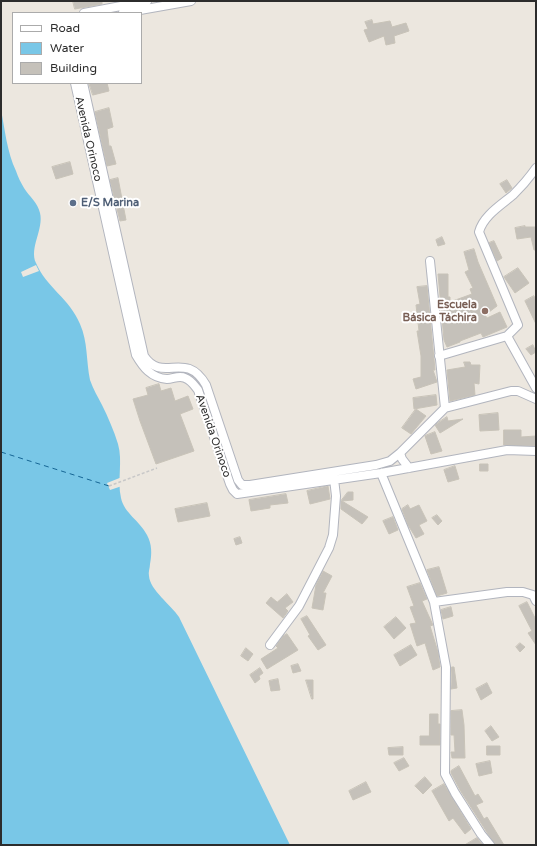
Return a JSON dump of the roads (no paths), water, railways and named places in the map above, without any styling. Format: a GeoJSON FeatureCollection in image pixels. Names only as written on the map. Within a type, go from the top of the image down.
{"type":"FeatureCollection","features":[{"type":"Feature","properties":{"kind":"street"},"geometry":{"type":"LineString","coordinates":[[89,12],[147,1]]}},
{"type":"Feature","properties":{"kind":"street"},"geometry":{"type":"LineString","coordinates":[[129,12],[191,1]]}},
{"type":"Feature","properties":{"kind":"street","name":"Avenida Orinoco"},"geometry":{"type":"LineString","coordinates":[[75,84],[136,355],[142,366],[150,373],[167,379],[184,377],[192,381],[198,390],[230,484],[237,494],[380,473],[507,450],[536,451]]}},
{"type":"Feature","properties":{"kind":"street","name":"Avenida Orinoco"},"geometry":{"type":"LineString","coordinates":[[83,84],[144,356],[148,362],[154,366],[167,369],[180,367],[188,368],[201,376],[206,385],[238,480],[242,485],[376,465],[390,461],[445,408]]}},
{"type":"Feature","properties":{"kind":"street"},"geometry":{"type":"LineString","coordinates":[[439,356],[507,336],[518,325],[479,232],[480,226],[485,220],[515,193],[536,168]]}},
{"type":"Feature","properties":{"kind":"street"},"geometry":{"type":"LineString","coordinates":[[430,261],[445,408],[511,391],[518,391],[536,400]]}},
{"type":"Feature","properties":{"kind":"street"},"geometry":{"type":"LineString","coordinates":[[507,336],[536,388]]}},
{"type":"Feature","properties":{"kind":"street"},"geometry":{"type":"LineString","coordinates":[[400,453],[402,459],[409,468]]}},
{"type":"Feature","properties":{"kind":"street"},"geometry":{"type":"LineString","coordinates":[[380,473],[434,602],[446,667],[446,774],[455,794],[490,845]]}},
{"type":"Feature","properties":{"kind":"street"},"geometry":{"type":"LineString","coordinates":[[270,645],[299,606],[328,548],[333,535],[336,496],[334,479]]}},
{"type":"Feature","properties":{"kind":"street"},"geometry":{"type":"LineString","coordinates":[[434,602],[507,592],[523,592],[533,595],[536,601]]}},
{"type":"Feature","properties":{"kind":"water"},"geometry":{"type":"Polygon","coordinates":[[[1,110],[13,164],[22,184],[39,209],[40,213],[41,219],[34,257],[40,271],[76,315],[83,331],[90,380],[109,419],[118,444],[120,457],[121,498],[125,508],[144,530],[151,545],[149,573],[150,581],[157,592],[179,617],[290,845],[1,845],[1,110]]]}},
{"type":"Feature","properties":{"kind":"place","name":"E/S Marina"},"geometry":{"type":"Point","coordinates":[73,203]}},
{"type":"Feature","properties":{"kind":"place","name":"Escuela Básica Táchira"},"geometry":{"type":"Point","coordinates":[485,311]}}]}
